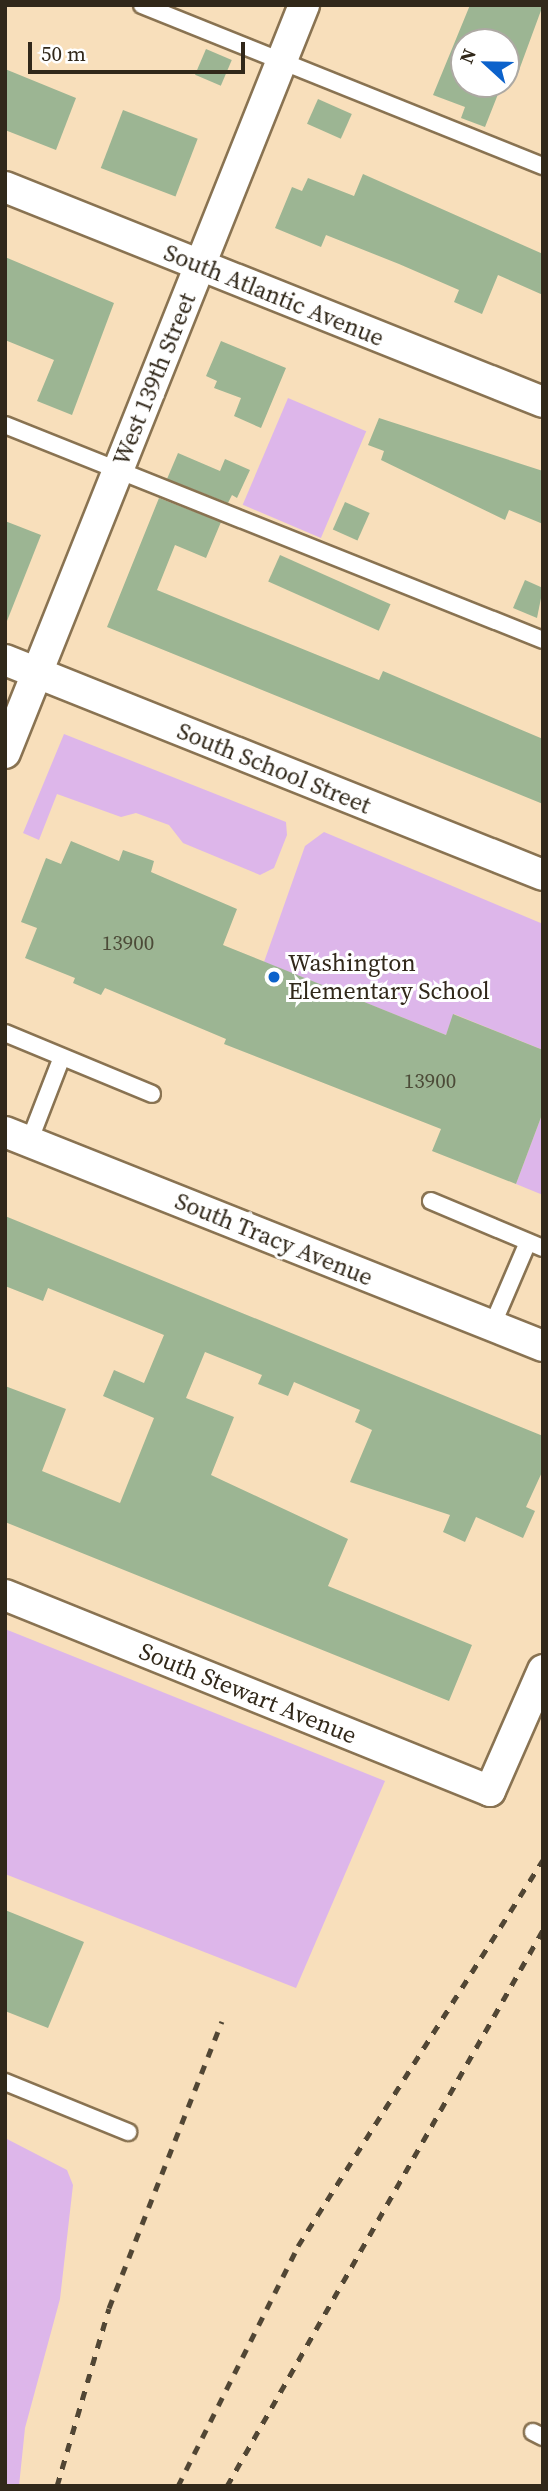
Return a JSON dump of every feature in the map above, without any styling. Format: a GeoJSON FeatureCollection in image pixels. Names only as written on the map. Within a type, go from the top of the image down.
{"type":"FeatureCollection","features":[{"type":"Feature","properties":{"kind":"street","name":"West 139th Street"},"geometry":{"type":"LineString","coordinates":[[5,753],[304,5]]}},
{"type":"Feature","properties":{"kind":"street","name":"South Atlantic Avenue"},"geometry":{"type":"LineString","coordinates":[[5,187],[543,402]]}},
{"type":"Feature","properties":{"kind":"street","name":"South School Street"},"geometry":{"type":"LineString","coordinates":[[5,660],[543,875]]}},
{"type":"Feature","properties":{"kind":"street","name":"South Tracy Avenue"},"geometry":{"type":"LineString","coordinates":[[17,1137],[543,1346]]}},
{"type":"Feature","properties":{"kind":"street","name":"South Stewart Avenue"},"geometry":{"type":"LineString","coordinates":[[5,1595],[490,1791],[543,1670]]}},
{"type":"Feature","properties":{"kind":"lane"},"geometry":{"type":"LineString","coordinates":[[142,5],[543,166]]}},
{"type":"Feature","properties":{"kind":"lane"},"geometry":{"type":"LineString","coordinates":[[5,425],[543,640]]}},
{"type":"Feature","properties":{"kind":"lane"},"geometry":{"type":"LineString","coordinates":[[5,1033],[152,1094]]}},
{"type":"Feature","properties":{"kind":"lane"},"geometry":{"type":"LineString","coordinates":[[17,1137],[62,1057]]}},
{"type":"Feature","properties":{"kind":"lane"},"geometry":{"type":"LineString","coordinates":[[431,1201],[535,1245],[492,1326]]}},
{"type":"Feature","properties":{"kind":"lane"},"geometry":{"type":"LineString","coordinates":[[5,2082],[128,2132]]}},
{"type":"Feature","properties":{"kind":"shaded area"},"geometry":{"type":"Polygon","coordinates":[[[288,398],[366,431],[321,538],[243,505],[288,398]]]}},
{"type":"Feature","properties":{"kind":"shaded area"},"geometry":{"type":"Polygon","coordinates":[[[64,734],[286,822],[287,835],[274,868],[260,875],[183,843],[169,825],[136,813],[121,817],[57,794],[39,840],[23,833],[64,734]]]}},
{"type":"Feature","properties":{"kind":"shaded area"},"geometry":{"type":"Polygon","coordinates":[[[324,832],[543,924],[543,1050],[454,1014],[446,1035],[264,962],[305,846],[324,832]]]}},
{"type":"Feature","properties":{"kind":"shaded area"},"geometry":{"type":"Polygon","coordinates":[[[543,1112],[543,1195],[516,1184],[543,1112]]]}},
{"type":"Feature","properties":{"kind":"shaded area"},"geometry":{"type":"Polygon","coordinates":[[[5,1629],[385,1781],[296,1988],[5,1874],[5,1629]]]}},
{"type":"Feature","properties":{"kind":"shaded area"},"geometry":{"type":"Polygon","coordinates":[[[5,2138],[67,2170],[73,2185],[60,2299],[25,2428],[19,2486],[5,2486],[5,2138]]]}},
{"type":"Feature","properties":{"kind":"building"},"geometry":{"type":"Polygon","coordinates":[[[470,5],[543,5],[520,68],[520,28],[461,28],[470,5]]]}},
{"type":"Feature","properties":{"kind":"building"},"geometry":{"type":"Polygon","coordinates":[[[206,49],[232,60],[221,86],[195,75],[206,49]]]}},
{"type":"Feature","properties":{"kind":"building"},"geometry":{"type":"Polygon","coordinates":[[[450,54],[450,98],[496,98],[485,127],[461,118],[465,107],[433,95],[450,54]]]}},
{"type":"Feature","properties":{"kind":"building"},"geometry":{"type":"Polygon","coordinates":[[[5,69],[76,98],[56,150],[5,130],[5,69]]]}},
{"type":"Feature","properties":{"kind":"building"},"geometry":{"type":"Polygon","coordinates":[[[318,99],[352,114],[341,139],[307,124],[318,99]]]}},
{"type":"Feature","properties":{"kind":"building"},"geometry":{"type":"Polygon","coordinates":[[[123,110],[198,139],[175,197],[101,168],[123,110]]]}},
{"type":"Feature","properties":{"kind":"building"},"geometry":{"type":"Polygon","coordinates":[[[363,174],[543,254],[543,295],[498,275],[482,314],[454,302],[459,290],[399,264],[326,235],[321,247],[275,228],[292,187],[302,191],[308,178],[354,196],[363,174]]]}},
{"type":"Feature","properties":{"kind":"building"},"geometry":{"type":"Polygon","coordinates":[[[5,257],[114,303],[72,415],[37,401],[54,360],[5,340],[5,257]]]}},
{"type":"Feature","properties":{"kind":"building"},"geometry":{"type":"Polygon","coordinates":[[[221,341],[286,368],[261,428],[234,416],[241,398],[214,388],[217,381],[206,376],[221,341]]]}},
{"type":"Feature","properties":{"kind":"building"},"geometry":{"type":"Polygon","coordinates":[[[379,418],[543,471],[543,524],[509,510],[505,520],[381,460],[384,451],[368,445],[379,418]]]}},
{"type":"Feature","properties":{"kind":"building"},"geometry":{"type":"Polygon","coordinates":[[[178,453],[220,471],[225,459],[250,470],[237,498],[232,495],[228,503],[167,479],[178,453]]]}},
{"type":"Feature","properties":{"kind":"building"},"geometry":{"type":"Polygon","coordinates":[[[159,498],[221,522],[206,558],[175,545],[157,590],[379,680],[383,671],[543,739],[543,804],[107,627],[159,498]]]}},
{"type":"Feature","properties":{"kind":"building"},"geometry":{"type":"Polygon","coordinates":[[[345,502],[370,513],[357,540],[333,529],[345,502]]]}},
{"type":"Feature","properties":{"kind":"building"},"geometry":{"type":"Polygon","coordinates":[[[5,521],[41,535],[7,621],[5,621],[5,521]]]}},
{"type":"Feature","properties":{"kind":"building"},"geometry":{"type":"Polygon","coordinates":[[[280,555],[391,604],[379,631],[268,581],[280,555]]]}},
{"type":"Feature","properties":{"kind":"building"},"geometry":{"type":"Polygon","coordinates":[[[525,580],[543,588],[537,618],[513,608],[525,580]]]}},
{"type":"Feature","properties":{"kind":"building"},"geometry":{"type":"Polygon","coordinates":[[[71,841],[119,861],[123,850],[154,861],[151,872],[237,909],[223,945],[446,1035],[453,1014],[543,1050],[543,1112],[516,1184],[432,1151],[441,1129],[224,1044],[226,1039],[105,988],[101,995],[73,983],[75,978],[25,958],[37,928],[21,922],[46,858],[61,864],[71,841]]]}},
{"type":"Feature","properties":{"kind":"building"},"geometry":{"type":"Polygon","coordinates":[[[5,1216],[543,1436],[543,1470],[526,1507],[535,1511],[523,1538],[476,1517],[465,1542],[443,1532],[450,1515],[350,1482],[372,1430],[355,1422],[360,1410],[294,1382],[288,1396],[258,1384],[262,1375],[205,1352],[186,1398],[234,1417],[211,1475],[348,1539],[328,1586],[472,1645],[449,1701],[5,1522],[5,1386],[66,1409],[42,1471],[120,1503],[154,1418],[103,1396],[114,1370],[144,1383],[164,1335],[48,1288],[43,1301],[5,1286],[5,1216]]]}},
{"type":"Feature","properties":{"kind":"building"},"geometry":{"type":"Polygon","coordinates":[[[5,1910],[84,1942],[48,2028],[5,2011],[5,1910]]]}},
{"type":"Feature","properties":{"kind":"railway"},"geometry":{"type":"LineString","coordinates":[[178,2486],[298,2246],[543,1860]]}},
{"type":"Feature","properties":{"kind":"railway"},"geometry":{"type":"LineString","coordinates":[[227,2486],[543,1930]]}},
{"type":"Feature","properties":{"kind":"railway"},"geometry":{"type":"LineString","coordinates":[[57,2486],[109,2308],[222,2021]]}},
{"type":"Feature","properties":{"kind":"place","name":"Washington Elementary School"},"geometry":{"type":"Point","coordinates":[274,977]}}]}
